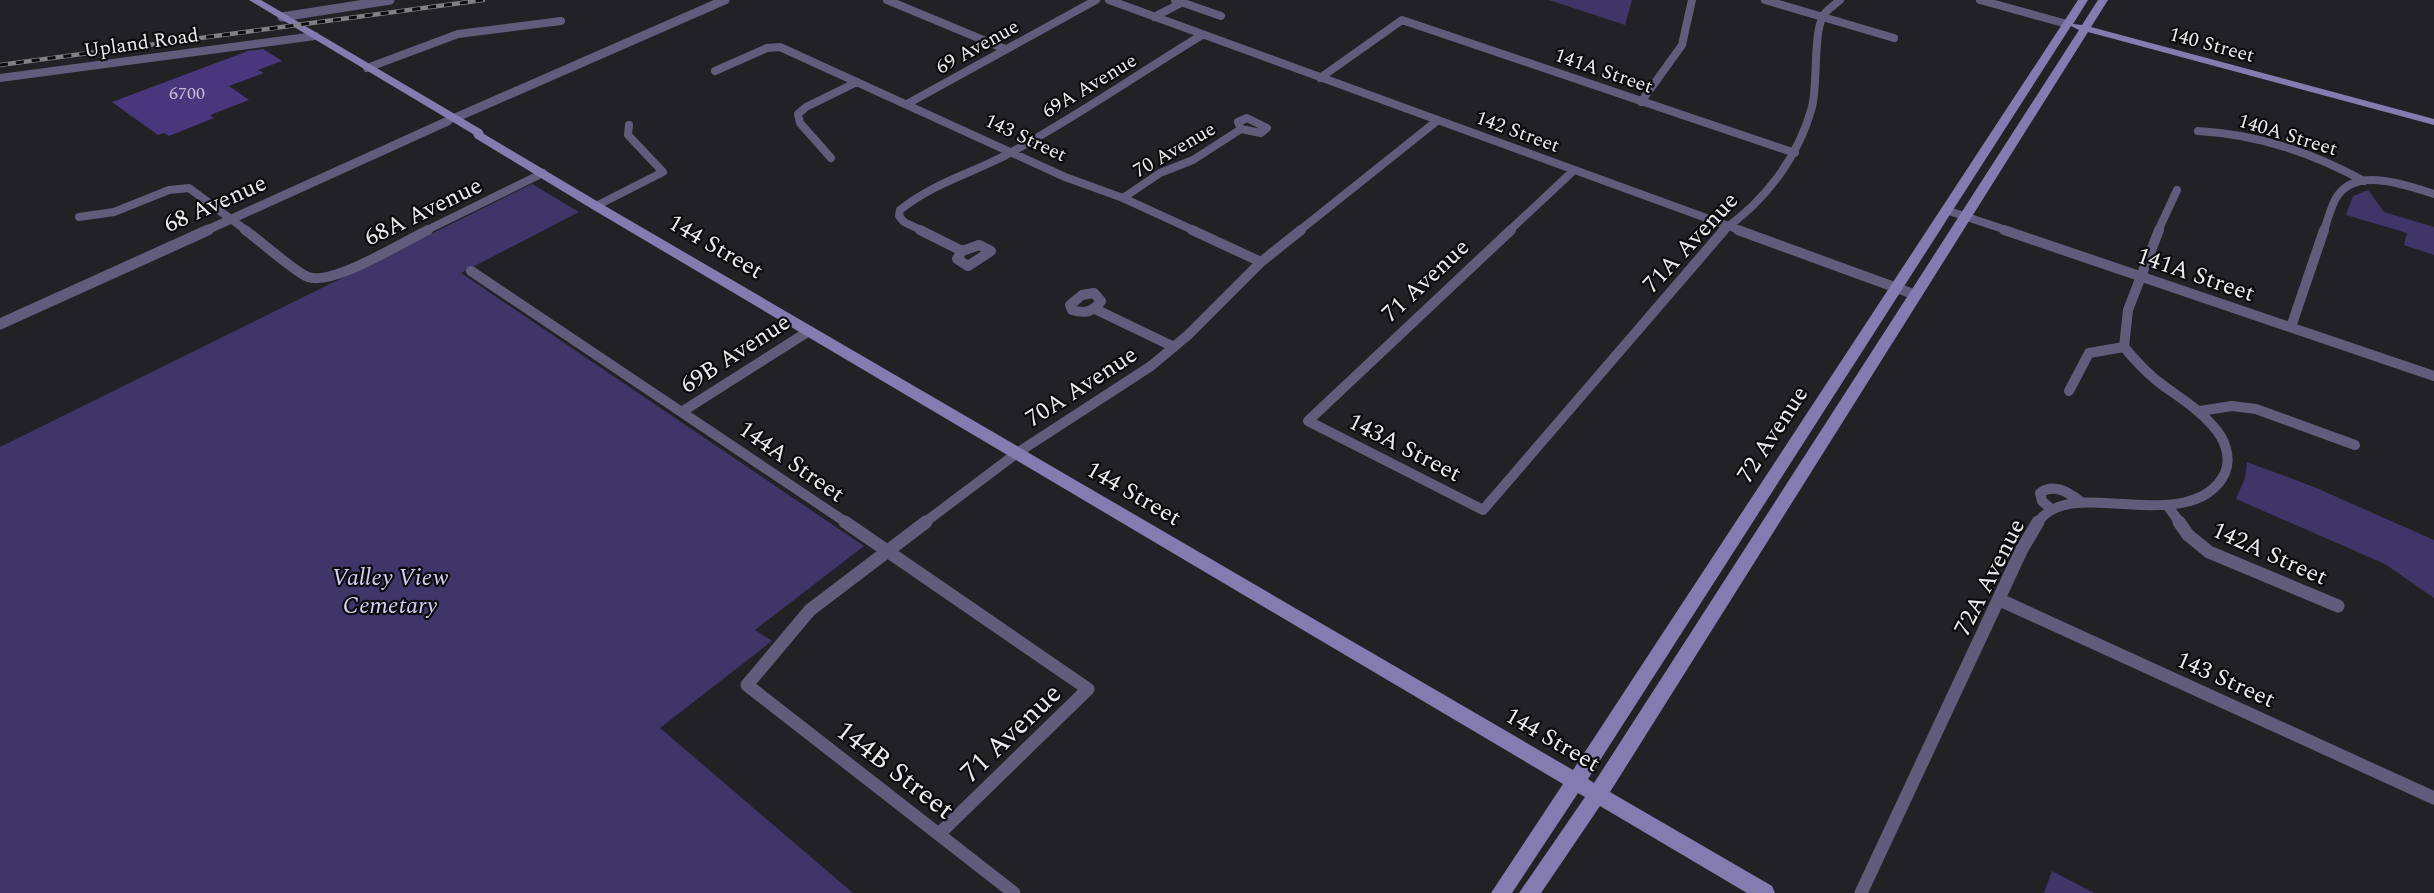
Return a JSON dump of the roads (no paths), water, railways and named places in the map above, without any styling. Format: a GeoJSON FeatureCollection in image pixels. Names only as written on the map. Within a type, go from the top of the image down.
{"type":"FeatureCollection","features":[{"type":"Feature","properties":{"kind":"main road","name":"144 Street"},"geometry":{"type":"LineString","coordinates":[[254,0],[422,101],[422,105],[451,119],[472,135],[479,135],[1765,893]]}},
{"type":"Feature","properties":{"kind":"main road","name":"72 Avenue"},"geometry":{"type":"LineString","coordinates":[[1501,893],[1576,782],[2083,0]]}},
{"type":"Feature","properties":{"kind":"main road","name":"72 Avenue"},"geometry":{"type":"LineString","coordinates":[[1529,893],[1597,795],[2103,0]]}},
{"type":"Feature","properties":{"kind":"main road","name":"140 Street"},"geometry":{"type":"LineString","coordinates":[[2067,24],[2434,122]]}},
{"type":"Feature","properties":{"kind":"street"},"geometry":{"type":"LineString","coordinates":[[282,17],[294,13],[390,0]]}},
{"type":"Feature","properties":{"kind":"street","name":"68 Avenue"},"geometry":{"type":"LineString","coordinates":[[0,324],[451,119],[725,0]]}},
{"type":"Feature","properties":{"kind":"street"},"geometry":{"type":"LineString","coordinates":[[887,0],[1005,49]]}},
{"type":"Feature","properties":{"kind":"street","name":"69 Avenue"},"geometry":{"type":"LineString","coordinates":[[907,104],[1096,0]]}},
{"type":"Feature","properties":{"kind":"street","name":"142 Street"},"geometry":{"type":"LineString","coordinates":[[1109,0],[1916,295]]}},
{"type":"Feature","properties":{"kind":"street"},"geometry":{"type":"LineString","coordinates":[[1641,102],[1682,45],[1692,0]]}},
{"type":"Feature","properties":{"kind":"street"},"geometry":{"type":"LineString","coordinates":[[1765,0],[1894,38]]}},
{"type":"Feature","properties":{"kind":"street"},"geometry":{"type":"LineString","coordinates":[[1823,17],[1840,0]]}},
{"type":"Feature","properties":{"kind":"street","name":"140 Street"},"geometry":{"type":"LineString","coordinates":[[1980,0],[2067,24]]}},
{"type":"Feature","properties":{"kind":"street"},"geometry":{"type":"LineString","coordinates":[[1154,17],[1177,2],[1221,16]]}},
{"type":"Feature","properties":{"kind":"street","name":"71A Avenue"},"geometry":{"type":"LineString","coordinates":[[1483,510],[1721,232],[1740,222],[1787,166],[1795,153],[1816,86],[1823,17]]}},
{"type":"Feature","properties":{"kind":"street","name":"141A Street"},"geometry":{"type":"LineString","coordinates":[[1320,78],[1402,20],[1795,153]]}},
{"type":"Feature","properties":{"kind":"street"},"geometry":{"type":"LineString","coordinates":[[367,68],[458,34],[561,21]]}},
{"type":"Feature","properties":{"kind":"street","name":"Upland Road"},"geometry":{"type":"LineString","coordinates":[[287,38],[303,29]]}},
{"type":"Feature","properties":{"kind":"street","name":"69A Avenue"},"geometry":{"type":"LineString","coordinates":[[962,251],[904,222],[899,213],[904,206],[935,187],[981,169],[1012,152],[1202,35]]}},
{"type":"Feature","properties":{"kind":"street","name":"Upland Road"},"geometry":{"type":"LineString","coordinates":[[0,78],[315,36]]}},
{"type":"Feature","properties":{"kind":"street","name":"143 Street"},"geometry":{"type":"LineString","coordinates":[[715,71],[776,46],[1065,177],[1123,198],[1261,262]]}},
{"type":"Feature","properties":{"kind":"street"},"geometry":{"type":"LineString","coordinates":[[831,158],[800,123],[798,114],[806,107],[857,82]]}},
{"type":"Feature","properties":{"kind":"street","name":"70A Avenue"},"geometry":{"type":"LineString","coordinates":[[747,685],[810,610],[1017,453],[1138,375],[1174,347],[1261,262],[1438,120]]}},
{"type":"Feature","properties":{"kind":"street"},"geometry":{"type":"LineString","coordinates":[[596,206],[663,172],[628,135],[629,125]]}},
{"type":"Feature","properties":{"kind":"street","name":"70 Avenue"},"geometry":{"type":"LineString","coordinates":[[1123,198],[1160,173],[1193,160],[1241,129]]}},
{"type":"Feature","properties":{"kind":"street","name":"140A Street"},"geometry":{"type":"LineString","coordinates":[[2198,131],[2225,132],[2327,161],[2364,181]]}},
{"type":"Feature","properties":{"kind":"street","name":"71 Avenue"},"geometry":{"type":"LineString","coordinates":[[1308,421],[1573,171]]}},
{"type":"Feature","properties":{"kind":"street","name":"68A Avenue"},"geometry":{"type":"LineString","coordinates":[[232,219],[308,277],[318,278],[340,273],[543,173]]}},
{"type":"Feature","properties":{"kind":"street"},"geometry":{"type":"LineString","coordinates":[[2291,327],[2335,199],[2346,187],[2364,181],[2393,183],[2434,194]]}},
{"type":"Feature","properties":{"kind":"street"},"geometry":{"type":"LineString","coordinates":[[79,217],[121,210],[169,190],[183,187],[193,190],[232,219]]}},
{"type":"Feature","properties":{"kind":"street"},"geometry":{"type":"LineString","coordinates":[[2069,391],[2089,353],[2124,347],[2123,332],[2139,276],[2177,190]]}},
{"type":"Feature","properties":{"kind":"street","name":"141A Street"},"geometry":{"type":"LineString","coordinates":[[1946,210],[2434,376]]}},
{"type":"Feature","properties":{"kind":"street","name":"144A Street"},"geometry":{"type":"LineString","coordinates":[[471,271],[683,411],[1088,689]]}},
{"type":"Feature","properties":{"kind":"street"},"geometry":{"type":"LineString","coordinates":[[1095,309],[1174,347]]}},
{"type":"Feature","properties":{"kind":"street","name":"69B Avenue"},"geometry":{"type":"LineString","coordinates":[[683,411],[809,331]]}},
{"type":"Feature","properties":{"kind":"street","name":"72A Avenue"},"geometry":{"type":"LineString","coordinates":[[1861,893],[2022,549],[2030,533],[2051,509],[2080,501],[2167,505],[2193,501],[2212,494],[2220,485],[2226,471],[2228,457],[2225,446],[2200,411],[2154,379],[2124,347]]}},
{"type":"Feature","properties":{"kind":"street"},"geometry":{"type":"LineString","coordinates":[[2200,411],[2232,406],[2256,409],[2355,445]]}},
{"type":"Feature","properties":{"kind":"street","name":"143A Street"},"geometry":{"type":"LineString","coordinates":[[1308,421],[1483,510]]}},
{"type":"Feature","properties":{"kind":"street"},"geometry":{"type":"LineString","coordinates":[[2051,509],[2042,501],[2042,490],[2061,489],[2080,501]]}},
{"type":"Feature","properties":{"kind":"street","name":"142A Street"},"geometry":{"type":"LineString","coordinates":[[2167,505],[2188,535],[2209,552],[2338,606]]}},
{"type":"Feature","properties":{"kind":"street","name":"143 Street"},"geometry":{"type":"LineString","coordinates":[[2000,600],[2434,798]]}},
{"type":"Feature","properties":{"kind":"street","name":"144B Street"},"geometry":{"type":"LineString","coordinates":[[747,685],[1014,893]]}},
{"type":"Feature","properties":{"kind":"street","name":"71 Avenue"},"geometry":{"type":"LineString","coordinates":[[939,834],[1088,689]]}},
{"type":"Feature","properties":{"kind":"railway"},"geometry":{"type":"LineString","coordinates":[[0,65],[483,0]]}},
{"type":"Feature","properties":{"kind":"park label","name":"Valley View Cemetary"},"geometry":{"type":"Point","coordinates":[390,591]}}]}
